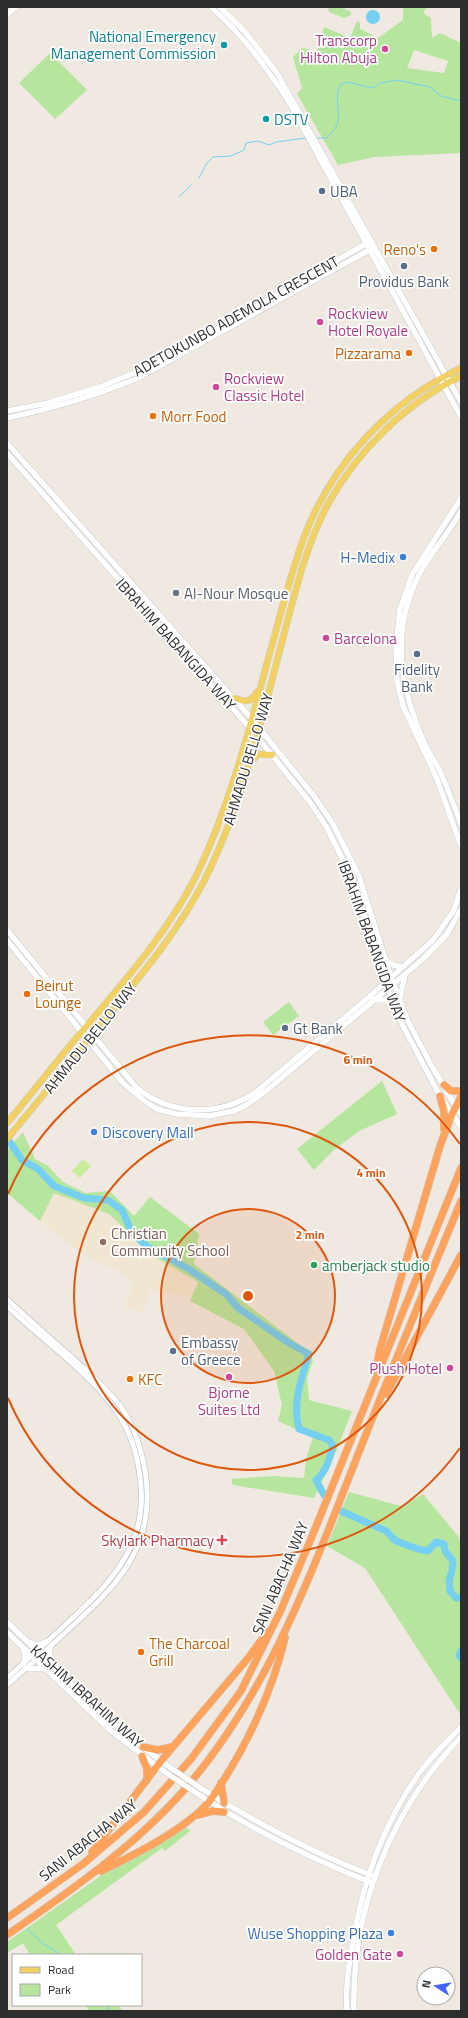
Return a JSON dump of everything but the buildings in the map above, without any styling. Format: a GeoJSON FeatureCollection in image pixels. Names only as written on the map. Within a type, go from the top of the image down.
{"type":"FeatureCollection","features":[{"type":"Feature","properties":{"kind":"highway"},"geometry":{"type":"LineString","coordinates":[[444,1085],[451,1091],[461,1090]]}},
{"type":"Feature","properties":{"kind":"highway"},"geometry":{"type":"LineString","coordinates":[[440,1096],[445,1121],[443,1139]]}},
{"type":"Feature","properties":{"kind":"highway"},"geometry":{"type":"LineString","coordinates":[[372,1387],[380,1349],[443,1139],[452,1114],[461,1097]]}},
{"type":"Feature","properties":{"kind":"highway","name":"SANI ABACHA WAY"},"geometry":{"type":"LineString","coordinates":[[7,1918],[83,1864],[144,1812],[191,1760],[241,1691],[281,1610],[313,1534],[461,1168]]}},
{"type":"Feature","properties":{"kind":"highway","name":"SANI ABACHA WAY"},"geometry":{"type":"LineString","coordinates":[[7,1935],[91,1876],[130,1844],[153,1822],[185,1789],[213,1753],[251,1698],[288,1625],[461,1201]]}},
{"type":"Feature","properties":{"kind":"highway"},"geometry":{"type":"LineString","coordinates":[[374,1413],[397,1377],[461,1255]]}},
{"type":"Feature","properties":{"kind":"highway"},"geometry":{"type":"LineString","coordinates":[[83,1864],[158,1764],[249,1657],[281,1610]]}},
{"type":"Feature","properties":{"kind":"highway"},"geometry":{"type":"LineString","coordinates":[[196,1816],[211,1799],[252,1729],[281,1656],[288,1625]]}},
{"type":"Feature","properties":{"kind":"highway"},"geometry":{"type":"LineString","coordinates":[[143,1747],[158,1750],[172,1747]]}},
{"type":"Feature","properties":{"kind":"highway"},"geometry":{"type":"LineString","coordinates":[[142,1756],[147,1769],[147,1780]]}},
{"type":"Feature","properties":{"kind":"highway"},"geometry":{"type":"LineString","coordinates":[[221,1783],[224,1803]]}},
{"type":"Feature","properties":{"kind":"highway"},"geometry":{"type":"LineString","coordinates":[[91,1876],[156,1841],[196,1816],[213,1811],[224,1812]]}},
{"type":"Feature","properties":{"kind":"main road"},"geometry":{"type":"LineString","coordinates":[[7,14],[16,7]]}},
{"type":"Feature","properties":{"kind":"main road"},"geometry":{"type":"LineString","coordinates":[[211,7],[256,53],[289,102],[324,167],[369,242]]}},
{"type":"Feature","properties":{"kind":"main road"},"geometry":{"type":"LineString","coordinates":[[220,7],[246,32],[277,73],[331,167],[372,249],[447,384],[461,416]]}},
{"type":"Feature","properties":{"kind":"main road","name":"ADETOKUNBO ADEMOLA CRESCENT"},"geometry":{"type":"LineString","coordinates":[[7,411],[62,399],[100,387],[134,373],[185,347],[369,242]]}},
{"type":"Feature","properties":{"kind":"main road","name":"ADETOKUNBO ADEMOLA CRESCENT"},"geometry":{"type":"LineString","coordinates":[[8,419],[51,409],[103,393],[136,379],[372,249]]}},
{"type":"Feature","properties":{"kind":"main road","name":"AHMADU BELLO WAY"},"geometry":{"type":"LineString","coordinates":[[7,1123],[81,1032],[147,955],[173,917],[192,884],[210,847],[232,792],[297,556],[311,520],[325,492],[345,462],[375,428],[404,403],[443,377],[461,368]]}},
{"type":"Feature","properties":{"kind":"main road","name":"AHMADU BELLO WAY"},"geometry":{"type":"LineString","coordinates":[[7,1139],[157,956],[193,902],[220,843],[248,766],[299,580],[313,538],[328,504],[351,469],[378,437],[408,410],[461,376]]}},
{"type":"Feature","properties":{"kind":"main road"},"geometry":{"type":"LineString","coordinates":[[447,384],[461,402]]}},
{"type":"Feature","properties":{"kind":"main road","name":"IBRAHIM BABANGIDA WAY"},"geometry":{"type":"LineString","coordinates":[[7,443],[252,719],[314,796],[333,824],[359,876],[393,984],[400,1000],[420,1043],[461,1115]]}},
{"type":"Feature","properties":{"kind":"main road","name":"IBRAHIM BABANGIDA WAY"},"geometry":{"type":"LineString","coordinates":[[7,453],[257,736],[310,802],[343,858],[361,903],[381,971],[393,1004],[417,1055],[440,1096],[461,1128]]}},
{"type":"Feature","properties":{"kind":"main road"},"geometry":{"type":"LineString","coordinates":[[461,498],[412,575],[400,609],[396,646],[397,681],[403,706],[437,778],[461,846]]}},
{"type":"Feature","properties":{"kind":"main road"},"geometry":{"type":"LineString","coordinates":[[461,511],[429,558],[411,592],[402,625],[401,654],[403,681],[409,704],[426,746],[442,776],[461,824]]}},
{"type":"Feature","properties":{"kind":"main road"},"geometry":{"type":"LineString","coordinates":[[234,698],[244,701],[251,700],[254,698],[262,684]]}},
{"type":"Feature","properties":{"kind":"main road"},"geometry":{"type":"LineString","coordinates":[[248,766],[258,754],[272,755]]}},
{"type":"Feature","properties":{"kind":"main road"},"geometry":{"type":"LineString","coordinates":[[7,930],[130,1081],[146,1095],[177,1108],[198,1110],[214,1109],[239,1102],[256,1092],[403,967],[441,931],[454,910],[461,888]]}},
{"type":"Feature","properties":{"kind":"main road"},"geometry":{"type":"LineString","coordinates":[[7,940],[123,1083],[146,1102],[158,1109],[176,1114],[209,1116],[234,1111],[258,1097],[423,960],[447,934],[461,909]]}},
{"type":"Feature","properties":{"kind":"main road"},"geometry":{"type":"LineString","coordinates":[[385,959],[393,965],[403,967]]}},
{"type":"Feature","properties":{"kind":"main road"},"geometry":{"type":"LineString","coordinates":[[374,992],[379,983],[381,971]]}},
{"type":"Feature","properties":{"kind":"main road"},"geometry":{"type":"LineString","coordinates":[[400,1000],[401,986],[406,974]]}},
{"type":"Feature","properties":{"kind":"main road"},"geometry":{"type":"LineString","coordinates":[[373,1000],[382,999],[393,1004]]}},
{"type":"Feature","properties":{"kind":"main road","name":"KASHIM IBRAHIM WAY"},"geometry":{"type":"LineString","coordinates":[[7,1622],[143,1747],[165,1772],[201,1796],[211,1799]]}},
{"type":"Feature","properties":{"kind":"main road","name":"KASHIM IBRAHIM WAY"},"geometry":{"type":"LineString","coordinates":[[7,1632],[111,1730],[142,1756],[158,1764],[168,1766],[205,1791],[211,1799]]}},
{"type":"Feature","properties":{"kind":"main road"},"geometry":{"type":"LineString","coordinates":[[28,1642],[38,1645],[50,1643],[49,1652],[52,1664]]}},
{"type":"Feature","properties":{"kind":"main road"},"geometry":{"type":"LineString","coordinates":[[22,1646],[25,1656],[25,1666],[46,1669]]}},
{"type":"Feature","properties":{"kind":"main road"},"geometry":{"type":"LineString","coordinates":[[347,2011],[350,1960],[366,1881],[388,1828],[409,1789],[426,1765],[461,1727]]}},
{"type":"Feature","properties":{"kind":"main road"},"geometry":{"type":"LineString","coordinates":[[354,2011],[356,1966],[375,1876],[394,1830],[415,1793],[440,1759],[461,1737]]}},
{"type":"Feature","properties":{"kind":"main road"},"geometry":{"type":"LineString","coordinates":[[211,1799],[224,1803],[297,1844],[332,1860],[375,1876]]}},
{"type":"Feature","properties":{"kind":"main road"},"geometry":{"type":"LineString","coordinates":[[211,1799],[224,1812],[293,1850],[373,1883]]}},
{"type":"Feature","properties":{"kind":"street"},"geometry":{"type":"LineString","coordinates":[[7,1299],[94,1378],[121,1407],[139,1445],[146,1479],[146,1512],[140,1540],[134,1555],[109,1591],[39,1653],[7,1685]]}},
{"type":"Feature","properties":{"kind":"street"},"geometry":{"type":"LineString","coordinates":[[7,1306],[87,1378],[116,1410],[134,1446],[141,1479],[141,1511],[135,1538],[129,1553],[105,1587],[50,1643]]}},
{"type":"Feature","properties":{"kind":"street"},"geometry":{"type":"LineString","coordinates":[[7,1678],[25,1666]]}},
{"type":"Feature","properties":{"kind":"shaded area","name":"Christian Community School"},"geometry":{"type":"Polygon","coordinates":[[[54,1193],[109,1214],[155,1257],[198,1282],[192,1297],[151,1289],[142,1313],[125,1306],[133,1282],[118,1270],[87,1257],[40,1221],[54,1193]]]}},
{"type":"Feature","properties":{"kind":"green space"},"geometry":{"type":"Polygon","coordinates":[[[328,7],[341,7],[351,12],[351,15],[344,18],[329,12],[328,7]]]}},
{"type":"Feature","properties":{"kind":"green space"},"geometry":{"type":"Polygon","coordinates":[[[403,7],[427,7],[423,13],[431,18],[432,38],[440,33],[461,43],[461,153],[374,157],[338,165],[297,94],[302,88],[293,57],[302,48],[317,51],[324,27],[350,38],[357,21],[360,23],[360,29],[378,38],[403,20],[403,7]],[[414,50],[407,68],[444,73],[448,61],[414,50]]]}},
{"type":"Feature","properties":{"kind":"green space"},"geometry":{"type":"Polygon","coordinates":[[[50,53],[87,90],[55,119],[19,83],[50,53]]]}},
{"type":"Feature","properties":{"kind":"green space"},"geometry":{"type":"Polygon","coordinates":[[[289,1002],[299,1016],[273,1035],[263,1022],[289,1002]]]}},
{"type":"Feature","properties":{"kind":"green space"},"geometry":{"type":"Polygon","coordinates":[[[382,1081],[397,1114],[359,1131],[334,1150],[314,1170],[297,1149],[382,1081]]]}},
{"type":"Feature","properties":{"kind":"green space"},"geometry":{"type":"Polygon","coordinates":[[[23,1132],[35,1159],[48,1166],[63,1182],[85,1193],[110,1191],[134,1216],[150,1197],[199,1234],[194,1264],[308,1351],[313,1360],[307,1379],[309,1400],[352,1411],[333,1459],[314,1498],[233,1485],[231,1479],[274,1476],[304,1478],[306,1459],[313,1437],[278,1421],[282,1405],[274,1371],[244,1329],[190,1301],[198,1282],[155,1257],[109,1214],[54,1193],[40,1221],[7,1193],[7,1150],[23,1132]]]}},
{"type":"Feature","properties":{"kind":"green space"},"geometry":{"type":"Polygon","coordinates":[[[83,1159],[91,1166],[80,1178],[72,1171],[83,1159]]]}},
{"type":"Feature","properties":{"kind":"green space"},"geometry":{"type":"Polygon","coordinates":[[[349,1492],[401,1506],[423,1494],[458,1536],[461,1542],[460,1714],[365,1568],[327,1546],[349,1492]]]}},
{"type":"Feature","properties":{"kind":"green space"},"geometry":{"type":"Polygon","coordinates":[[[185,1826],[190,1831],[165,1851],[162,1848],[56,1925],[75,1954],[29,1954],[23,1943],[7,1953],[7,1942],[106,1872],[185,1826]]]}},
{"type":"Feature","properties":{"kind":"green space"},"geometry":{"type":"Polygon","coordinates":[[[86,2006],[119,2006],[123,2011],[90,2011],[86,2006]]]}},
{"type":"Feature","properties":{"kind":"water"},"geometry":{"type":"Polygon","coordinates":[[[370,10],[376,10],[380,14],[380,20],[376,24],[370,24],[366,20],[366,14],[370,10]]]}},
{"type":"Feature","properties":{"kind":"waterway"},"geometry":{"type":"LineString","coordinates":[[317,138],[327,138],[334,130],[338,121],[338,90],[340,85],[348,82],[373,88],[380,83],[397,80],[430,87],[441,96],[461,101]]}},
{"type":"Feature","properties":{"kind":"waterway"},"geometry":{"type":"LineString","coordinates":[[199,178],[207,163],[213,157],[231,156],[244,150],[246,143],[258,141],[269,145],[276,142],[306,138]]}},
{"type":"Feature","properties":{"kind":"waterway"},"geometry":{"type":"LineString","coordinates":[[179,197],[191,185]]}},
{"type":"Feature","properties":{"kind":"waterway"},"geometry":{"type":"LineString","coordinates":[[7,1138],[22,1160],[38,1169],[54,1186],[84,1198],[108,1200],[122,1210],[132,1233],[148,1247],[189,1269],[227,1295],[238,1308],[289,1343],[309,1354],[298,1391],[296,1410],[299,1429],[329,1440],[333,1446],[325,1469],[316,1480],[324,1495]]}},
{"type":"Feature","properties":{"kind":"waterway"},"geometry":{"type":"LineString","coordinates":[[341,1511],[386,1531],[396,1541],[418,1549],[428,1551],[436,1542],[444,1544],[445,1551],[453,1561],[449,1580],[450,1591],[456,1598],[461,1598]]}},
{"type":"Feature","properties":{"kind":"waterway"},"geometry":{"type":"LineString","coordinates":[[461,1651],[459,1655],[461,1658]]}},
{"type":"Feature","properties":{"kind":"waterway"},"geometry":{"type":"LineString","coordinates":[[27,1929],[42,1943],[60,1954]]}},
{"type":"Feature","properties":{"kind":"waterway"},"geometry":{"type":"LineString","coordinates":[[107,2006],[109,2011]]}},
{"type":"Feature","properties":{"kind":"place","name":"National Emergency Management Commission"},"geometry":{"type":"Point","coordinates":[224,45]}},
{"type":"Feature","properties":{"kind":"place","name":"Transcorp Hilton Abuja"},"geometry":{"type":"Point","coordinates":[385,49]}},
{"type":"Feature","properties":{"kind":"place","name":"DSTV"},"geometry":{"type":"Point","coordinates":[266,119]}},
{"type":"Feature","properties":{"kind":"place","name":"UBA"},"geometry":{"type":"Point","coordinates":[322,191]}},
{"type":"Feature","properties":{"kind":"place","name":"Reno's"},"geometry":{"type":"Point","coordinates":[434,249]}},
{"type":"Feature","properties":{"kind":"place","name":"Providus Bank"},"geometry":{"type":"Point","coordinates":[404,266]}},
{"type":"Feature","properties":{"kind":"place","name":"Rockview Hotel Royale"},"geometry":{"type":"Point","coordinates":[320,322]}},
{"type":"Feature","properties":{"kind":"place","name":"Pizzarama"},"geometry":{"type":"Point","coordinates":[409,353]}},
{"type":"Feature","properties":{"kind":"place","name":"Rockview Classic Hotel"},"geometry":{"type":"Point","coordinates":[216,387]}},
{"type":"Feature","properties":{"kind":"place","name":"Morr Food"},"geometry":{"type":"Point","coordinates":[153,416]}},
{"type":"Feature","properties":{"kind":"place","name":"H-Medix"},"geometry":{"type":"Point","coordinates":[403,557]}},
{"type":"Feature","properties":{"kind":"place","name":"Al-Nour Mosque"},"geometry":{"type":"Point","coordinates":[176,593]}},
{"type":"Feature","properties":{"kind":"place","name":"Barcelona"},"geometry":{"type":"Point","coordinates":[326,638]}},
{"type":"Feature","properties":{"kind":"place","name":"Fidelity Bank"},"geometry":{"type":"Point","coordinates":[417,654]}},
{"type":"Feature","properties":{"kind":"place","name":"Beirut Lounge"},"geometry":{"type":"Point","coordinates":[27,994]}},
{"type":"Feature","properties":{"kind":"place","name":"Gt Bank"},"geometry":{"type":"Point","coordinates":[285,1028]}},
{"type":"Feature","properties":{"kind":"place","name":"Discovery Mall"},"geometry":{"type":"Point","coordinates":[94,1132]}},
{"type":"Feature","properties":{"kind":"place","name":"Christian Community School"},"geometry":{"type":"Point","coordinates":[103,1242]}},
{"type":"Feature","properties":{"kind":"place","name":"amberjack studio"},"geometry":{"type":"Point","coordinates":[314,1265]}},
{"type":"Feature","properties":{"kind":"place","name":"Embassy of Greece"},"geometry":{"type":"Point","coordinates":[173,1351]}},
{"type":"Feature","properties":{"kind":"place","name":"Plush Hotel"},"geometry":{"type":"Point","coordinates":[450,1368]}},
{"type":"Feature","properties":{"kind":"place","name":"Bjorne Suites Ltd"},"geometry":{"type":"Point","coordinates":[229,1377]}},
{"type":"Feature","properties":{"kind":"place","name":"KFC"},"geometry":{"type":"Point","coordinates":[130,1379]}},
{"type":"Feature","properties":{"kind":"place","name":"Skylark Pharmacy"},"geometry":{"type":"Point","coordinates":[222,1540]}},
{"type":"Feature","properties":{"kind":"place","name":"The Charcoal Grill"},"geometry":{"type":"Point","coordinates":[141,1652]}},
{"type":"Feature","properties":{"kind":"place","name":"Wuse Shopping Plaza"},"geometry":{"type":"Point","coordinates":[391,1933]}},
{"type":"Feature","properties":{"kind":"place","name":"Golden Gate"},"geometry":{"type":"Point","coordinates":[400,1954]}}]}
